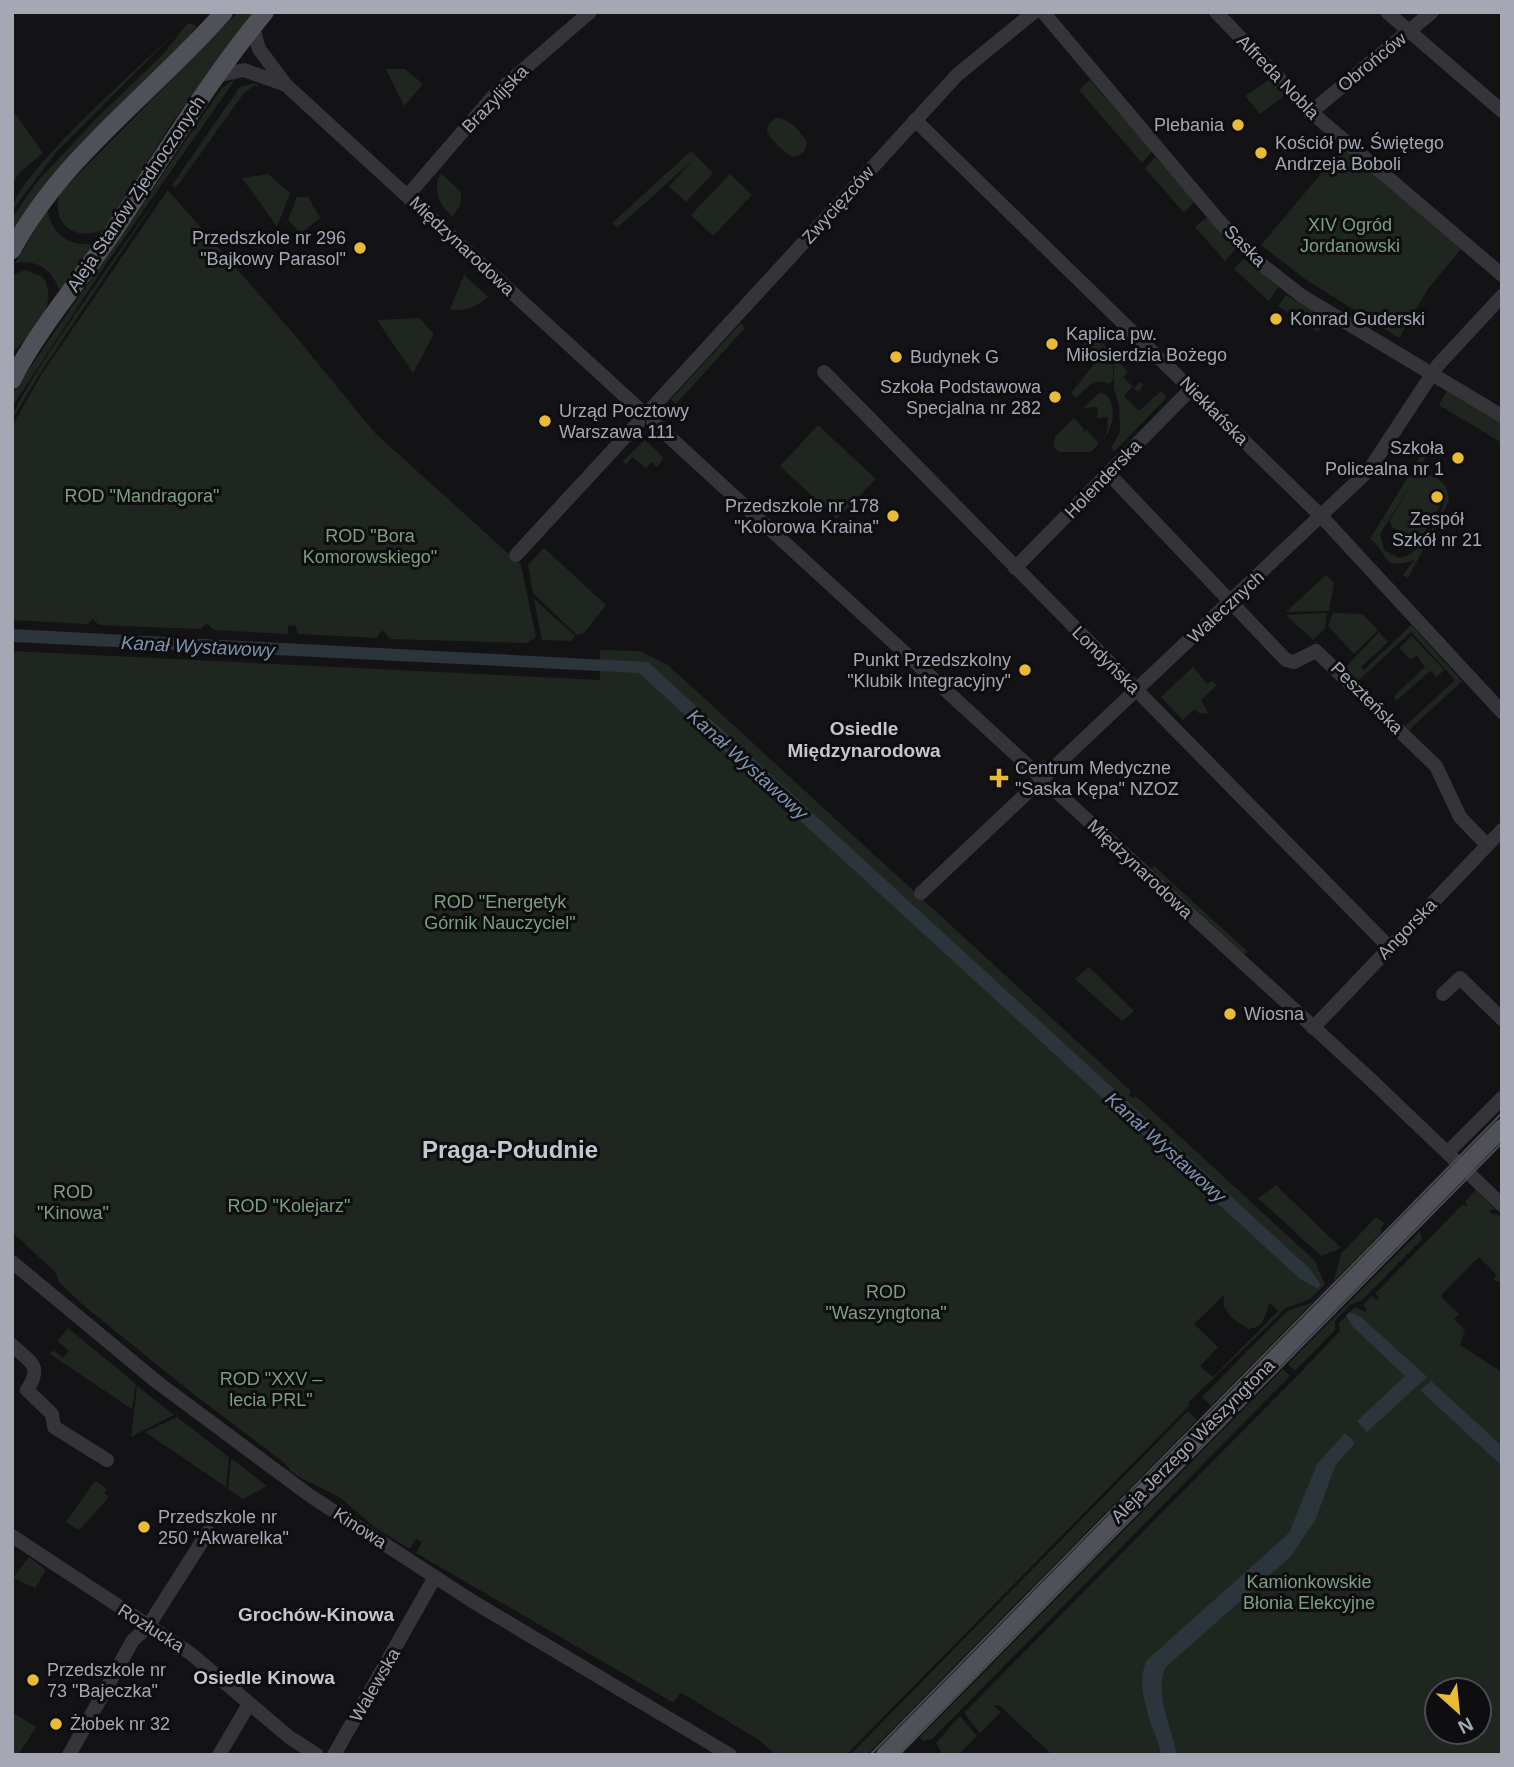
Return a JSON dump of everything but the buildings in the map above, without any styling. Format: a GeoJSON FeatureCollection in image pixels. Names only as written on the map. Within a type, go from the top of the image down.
{"type":"FeatureCollection","features":[{"type":"Feature","properties":{"kind":"main road"},"geometry":{"type":"LineString","coordinates":[[12,250],[39,206],[72,164],[224,12]]}},
{"type":"Feature","properties":{"kind":"main road","name":"Aleja Stanów Zjednoczonych"},"geometry":{"type":"LineString","coordinates":[[12,380],[27,352],[108,239],[215,76],[265,12]]}},
{"type":"Feature","properties":{"kind":"main road","name":"Aleja Jerzego Waszyngtona"},"geometry":{"type":"LineString","coordinates":[[885,1755],[1502,1128]]}},
{"type":"Feature","properties":{"kind":"street","name":"Brazylijska"},"geometry":{"type":"LineString","coordinates":[[408,195],[496,93],[590,12]]}},
{"type":"Feature","properties":{"kind":"street","name":"Zwycięzców"},"geometry":{"type":"LineString","coordinates":[[648,413],[915,120],[976,57],[1034,12]]}},
{"type":"Feature","properties":{"kind":"street","name":"Saska"},"geometry":{"type":"LineString","coordinates":[[1043,12],[1251,254],[1298,293],[1502,416]]}},
{"type":"Feature","properties":{"kind":"street","name":"Alfreda Nobla"},"geometry":{"type":"LineString","coordinates":[[1216,12],[1311,113],[1502,275]]}},
{"type":"Feature","properties":{"kind":"street"},"geometry":{"type":"LineString","coordinates":[[1387,12],[1407,33],[1502,111]]}},
{"type":"Feature","properties":{"kind":"street","name":"Obrońców"},"geometry":{"type":"LineString","coordinates":[[1311,113],[1432,12]]}},
{"type":"Feature","properties":{"kind":"street","name":"Międzynarodowa"},"geometry":{"type":"LineString","coordinates":[[253,27],[259,49],[286,85],[648,413],[1448,1152],[1502,1205]]}},
{"type":"Feature","properties":{"kind":"street","name":"Międzynarodowa"},"geometry":{"type":"LineString","coordinates":[[215,76],[244,70],[286,85]]}},
{"type":"Feature","properties":{"kind":"street","name":"Niekłańska"},"geometry":{"type":"LineString","coordinates":[[915,120],[1321,516],[1502,712]]}},
{"type":"Feature","properties":{"kind":"street","name":"Walecznych"},"geometry":{"type":"LineString","coordinates":[[921,893],[1369,471],[1431,374],[1502,296]]}},
{"type":"Feature","properties":{"kind":"street","name":"Londyńska"},"geometry":{"type":"LineString","coordinates":[[824,372],[1390,948]]}},
{"type":"Feature","properties":{"kind":"street","name":"Holenderska"},"geometry":{"type":"LineString","coordinates":[[1015,568],[1191,389]]}},
{"type":"Feature","properties":{"kind":"street"},"geometry":{"type":"LineString","coordinates":[[516,555],[638,424],[634,416],[648,413]]}},
{"type":"Feature","properties":{"kind":"street","name":"Peszteńska"},"geometry":{"type":"LineString","coordinates":[[1109,474],[1288,662],[1294,662],[1312,651],[1320,652],[1436,766],[1460,817],[1488,845]]}},
{"type":"Feature","properties":{"kind":"street","name":"Angorska"},"geometry":{"type":"LineString","coordinates":[[1313,1028],[1502,830]]}},
{"type":"Feature","properties":{"kind":"street"},"geometry":{"type":"LineString","coordinates":[[1443,994],[1460,978],[1502,1019]]}},
{"type":"Feature","properties":{"kind":"street"},"geometry":{"type":"LineString","coordinates":[[1448,1152],[1502,1098]]}},
{"type":"Feature","properties":{"kind":"street","name":"Kinowa"},"geometry":{"type":"LineString","coordinates":[[14,1261],[207,1420],[309,1495],[713,1750],[730,1755]]}},
{"type":"Feature","properties":{"kind":"street"},"geometry":{"type":"LineString","coordinates":[[12,1345],[36,1368],[37,1375],[27,1390],[52,1414],[54,1427],[107,1460]]}},
{"type":"Feature","properties":{"kind":"street"},"geometry":{"type":"LineString","coordinates":[[69,1755],[133,1640],[148,1628],[208,1532]]}},
{"type":"Feature","properties":{"kind":"street","name":"Rozłucka"},"geometry":{"type":"LineString","coordinates":[[12,1536],[148,1628],[190,1653],[289,1738],[317,1755]]}},
{"type":"Feature","properties":{"kind":"street","name":"Walewska"},"geometry":{"type":"LineString","coordinates":[[334,1755],[435,1577]]}},
{"type":"Feature","properties":{"kind":"street"},"geometry":{"type":"LineString","coordinates":[[219,1755],[248,1704]]}},
{"type":"Feature","properties":{"kind":"green space"},"geometry":{"type":"Polygon","coordinates":[[[238,12],[253,12],[169,127],[106,228],[86,234],[69,228],[59,214],[60,193],[238,12]]]}},
{"type":"Feature","properties":{"kind":"green space"},"geometry":{"type":"Polygon","coordinates":[[[188,23],[197,26],[184,44],[63,164],[12,234],[12,218],[36,183],[94,121],[163,54],[188,23]]]}},
{"type":"Feature","properties":{"kind":"green space"},"geometry":{"type":"Polygon","coordinates":[[[177,31],[57,151],[12,211],[18,195],[57,147],[177,31]]]}},
{"type":"Feature","properties":{"kind":"green space"},"geometry":{"type":"Polygon","coordinates":[[[386,69],[405,69],[423,84],[404,106],[386,69]]]}},
{"type":"Feature","properties":{"kind":"green space"},"geometry":{"type":"Polygon","coordinates":[[[237,77],[108,261],[12,407],[12,395],[23,378],[222,88],[237,77]]]}},
{"type":"Feature","properties":{"kind":"green space"},"geometry":{"type":"Polygon","coordinates":[[[1270,79],[1285,95],[1260,114],[1245,96],[1270,79]]]}},
{"type":"Feature","properties":{"kind":"green space"},"geometry":{"type":"Polygon","coordinates":[[[1090,80],[1152,151],[1142,163],[1079,90],[1090,80]]]}},
{"type":"Feature","properties":{"kind":"green space"},"geometry":{"type":"Polygon","coordinates":[[[256,83],[260,89],[255,85],[244,93],[176,188],[172,185],[240,87],[256,83]]]}},
{"type":"Feature","properties":{"kind":"green space"},"geometry":{"type":"Polygon","coordinates":[[[12,109],[43,153],[19,173],[12,185],[12,109]]]}},
{"type":"Feature","properties":{"kind":"green space"},"geometry":{"type":"Polygon","coordinates":[[[775,118],[785,120],[802,134],[807,143],[804,152],[794,157],[772,140],[767,132],[768,125],[775,118]]]}},
{"type":"Feature","properties":{"kind":"green space","name":"XIV Ogród Jordanowski"},"geometry":{"type":"Polygon","coordinates":[[[1343,148],[1461,249],[1428,289],[1399,338],[1305,279],[1261,245],[1343,148]]]}},
{"type":"Feature","properties":{"kind":"green space"},"geometry":{"type":"Polygon","coordinates":[[[691,151],[713,173],[686,202],[669,186],[694,159],[617,228],[612,223],[691,151]]]}},
{"type":"Feature","properties":{"kind":"green space"},"geometry":{"type":"Polygon","coordinates":[[[1155,157],[1195,201],[1184,213],[1145,168],[1155,157]]]}},
{"type":"Feature","properties":{"kind":"green space"},"geometry":{"type":"Polygon","coordinates":[[[441,173],[461,192],[461,203],[453,217],[438,197],[437,185],[441,173]]]}},
{"type":"Feature","properties":{"kind":"green space"},"geometry":{"type":"Polygon","coordinates":[[[268,174],[290,193],[277,227],[242,178],[268,174]]]}},
{"type":"Feature","properties":{"kind":"green space"},"geometry":{"type":"Polygon","coordinates":[[[730,174],[752,195],[713,236],[691,215],[730,174]]]}},
{"type":"Feature","properties":{"kind":"green space"},"geometry":{"type":"Polygon","coordinates":[[[164,188],[12,420],[18,404],[55,344],[164,188]]]}},
{"type":"Feature","properties":{"kind":"green space","name":"ROD \"Mandragora\""},"geometry":{"type":"Polygon","coordinates":[[[168,190],[293,333],[375,433],[521,565],[536,637],[527,643],[390,639],[384,631],[380,632],[377,638],[298,634],[295,625],[288,626],[288,634],[214,630],[207,623],[200,629],[99,625],[93,619],[88,624],[12,620],[12,426],[41,375],[168,190]]]}},
{"type":"Feature","properties":{"kind":"green space"},"geometry":{"type":"Polygon","coordinates":[[[297,197],[308,197],[320,218],[301,233],[288,220],[297,197]]]}},
{"type":"Feature","properties":{"kind":"green space"},"geometry":{"type":"Polygon","coordinates":[[[47,210],[53,227],[64,238],[77,243],[95,244],[64,288],[59,289],[52,276],[42,267],[30,263],[15,263],[47,210]]]}},
{"type":"Feature","properties":{"kind":"green space"},"geometry":{"type":"Polygon","coordinates":[[[1208,216],[1236,248],[1225,261],[1195,227],[1208,216]]]}},
{"type":"Feature","properties":{"kind":"green space"},"geometry":{"type":"Polygon","coordinates":[[[1244,259],[1278,287],[1269,301],[1234,269],[1244,259]]]}},
{"type":"Feature","properties":{"kind":"green space"},"geometry":{"type":"Polygon","coordinates":[[[25,270],[43,277],[48,298],[46,308],[35,328],[12,353],[12,275],[25,270]]]}},
{"type":"Feature","properties":{"kind":"green space"},"geometry":{"type":"Polygon","coordinates":[[[464,275],[488,297],[470,308],[450,309],[464,275]]]}},
{"type":"Feature","properties":{"kind":"green space"},"geometry":{"type":"Polygon","coordinates":[[[1286,295],[1325,317],[1318,332],[1278,306],[1286,295]]]}},
{"type":"Feature","properties":{"kind":"green space"},"geometry":{"type":"Polygon","coordinates":[[[419,318],[434,334],[413,373],[377,320],[419,318]]]}},
{"type":"Feature","properties":{"kind":"green space"},"geometry":{"type":"Polygon","coordinates":[[[741,323],[745,328],[676,404],[671,399],[741,323]]]}},
{"type":"Feature","properties":{"kind":"green space"},"geometry":{"type":"Polygon","coordinates":[[[1091,335],[1097,336],[1113,366],[1113,380],[1110,384],[1095,383],[1076,398],[1071,393],[1099,358],[1090,349],[1080,355],[1077,352],[1091,335]]]}},
{"type":"Feature","properties":{"kind":"green space"},"geometry":{"type":"Polygon","coordinates":[[[1099,339],[1128,372],[1123,377],[1134,388],[1140,382],[1144,385],[1138,392],[1132,387],[1124,396],[1139,411],[1161,391],[1167,397],[1114,452],[1111,448],[1120,432],[1114,366],[1099,339]]]}},
{"type":"Feature","properties":{"kind":"green space"},"geometry":{"type":"Polygon","coordinates":[[[1447,391],[1502,424],[1502,443],[1439,405],[1447,391]]]}},
{"type":"Feature","properties":{"kind":"green space"},"geometry":{"type":"Polygon","coordinates":[[[1099,393],[1106,394],[1113,412],[1109,431],[1102,441],[1107,432],[1108,417],[1097,418],[1098,407],[1084,408],[1076,415],[1099,393]]]}},
{"type":"Feature","properties":{"kind":"green space"},"geometry":{"type":"Polygon","coordinates":[[[1074,418],[1084,429],[1082,433],[1086,430],[1099,443],[1091,452],[1059,452],[1053,446],[1055,437],[1074,418]]]}},
{"type":"Feature","properties":{"kind":"green space"},"geometry":{"type":"Polygon","coordinates":[[[818,425],[876,479],[837,519],[780,466],[818,425]]]}},
{"type":"Feature","properties":{"kind":"green space"},"geometry":{"type":"Polygon","coordinates":[[[645,440],[664,458],[657,467],[651,462],[646,468],[633,457],[626,464],[623,461],[645,440]]]}},
{"type":"Feature","properties":{"kind":"green space"},"geometry":{"type":"Polygon","coordinates":[[[1423,452],[1427,455],[1415,475],[1428,475],[1439,479],[1446,488],[1449,501],[1408,578],[1403,575],[1414,560],[1395,564],[1390,562],[1370,539],[1423,452]],[[1412,483],[1380,534],[1384,550],[1399,558],[1407,556],[1421,545],[1432,528],[1444,503],[1443,494],[1439,501],[1442,503],[1419,541],[1391,527],[1389,522],[1412,483]]]}},
{"type":"Feature","properties":{"kind":"green space"},"geometry":{"type":"Polygon","coordinates":[[[544,548],[606,605],[584,633],[577,635],[533,593],[528,565],[544,548]]]}},
{"type":"Feature","properties":{"kind":"green space"},"geometry":{"type":"Polygon","coordinates":[[[1326,575],[1334,583],[1329,611],[1286,612],[1326,575]]]}},
{"type":"Feature","properties":{"kind":"green space"},"geometry":{"type":"Polygon","coordinates":[[[534,599],[575,636],[571,641],[542,640],[534,599]]]}},
{"type":"Feature","properties":{"kind":"green space"},"geometry":{"type":"Polygon","coordinates":[[[1327,613],[1325,628],[1313,640],[1286,615],[1327,613]]]}},
{"type":"Feature","properties":{"kind":"green space"},"geometry":{"type":"Polygon","coordinates":[[[1333,613],[1362,614],[1378,630],[1354,654],[1328,626],[1333,613]]]}},
{"type":"Feature","properties":{"kind":"green space"},"geometry":{"type":"Polygon","coordinates":[[[1411,625],[1462,681],[1409,730],[1405,726],[1455,680],[1411,632],[1358,681],[1345,668],[1379,632],[1388,642],[1361,667],[1364,670],[1411,625]]]}},
{"type":"Feature","properties":{"kind":"green space"},"geometry":{"type":"Polygon","coordinates":[[[1412,636],[1444,670],[1437,677],[1430,671],[1396,701],[1394,696],[1425,667],[1417,656],[1410,659],[1399,648],[1412,636]]]}},
{"type":"Feature","properties":{"kind":"green space"},"geometry":{"type":"Polygon","coordinates":[[[600,650],[640,651],[668,665],[1131,1091],[1129,1095],[1133,1098],[1136,1096],[1315,1261],[1325,1284],[1310,1299],[1286,1308],[1193,1398],[1188,1403],[1190,1405],[846,1755],[776,1755],[759,1740],[685,1695],[680,1693],[674,1703],[416,1553],[422,1542],[416,1539],[410,1549],[374,1527],[341,1498],[295,1475],[282,1461],[183,1386],[186,1380],[182,1385],[82,1304],[60,1283],[55,1272],[12,1232],[12,651],[600,680],[600,650]],[[1225,1294],[1194,1324],[1218,1347],[1200,1366],[1213,1377],[1278,1311],[1270,1303],[1261,1324],[1248,1329],[1231,1317],[1223,1305],[1225,1294]]]}},
{"type":"Feature","properties":{"kind":"green space"},"geometry":{"type":"Polygon","coordinates":[[[1193,667],[1207,684],[1212,681],[1217,685],[1201,700],[1209,714],[1199,713],[1195,709],[1183,720],[1161,697],[1193,667]]]}},
{"type":"Feature","properties":{"kind":"green space"},"geometry":{"type":"Polygon","coordinates":[[[1154,866],[1248,952],[1244,954],[1152,869],[1154,866]]]}},
{"type":"Feature","properties":{"kind":"green space"},"geometry":{"type":"Polygon","coordinates":[[[1089,967],[1134,1011],[1122,1021],[1075,979],[1089,967]]]}},
{"type":"Feature","properties":{"kind":"green space"},"geometry":{"type":"Polygon","coordinates":[[[1276,1185],[1341,1248],[1321,1256],[1258,1198],[1276,1185]]]}},
{"type":"Feature","properties":{"kind":"green space","name":"Kamionkowskie Błonia Elekcyjne"},"geometry":{"type":"Polygon","coordinates":[[[1476,1190],[1495,1209],[1489,1210],[1490,1213],[1502,1216],[1502,1283],[1493,1280],[1497,1275],[1479,1257],[1442,1294],[1442,1298],[1459,1314],[1454,1319],[1465,1330],[1460,1345],[1502,1372],[1502,1755],[1052,1755],[999,1705],[994,1706],[1001,1712],[980,1733],[964,1713],[1299,1374],[1340,1331],[1339,1323],[1355,1307],[1365,1312],[1367,1309],[1363,1305],[1372,1296],[1377,1300],[1379,1297],[1375,1294],[1463,1204],[1468,1207],[1465,1202],[1476,1190]]]}},
{"type":"Feature","properties":{"kind":"green space"},"geometry":{"type":"Polygon","coordinates":[[[1376,1217],[1385,1223],[1380,1229],[1382,1232],[1211,1406],[1202,1397],[1287,1311],[1311,1303],[1334,1280],[1341,1254],[1376,1217]]]}},
{"type":"Feature","properties":{"kind":"green space"},"geometry":{"type":"Polygon","coordinates":[[[1420,1231],[1422,1239],[1361,1301],[1351,1304],[1335,1321],[1335,1330],[1295,1371],[1288,1364],[1420,1231]]]}},
{"type":"Feature","properties":{"kind":"green space"},"geometry":{"type":"Polygon","coordinates":[[[68,1328],[136,1384],[132,1409],[50,1354],[53,1350],[63,1358],[69,1351],[57,1341],[68,1328]]]}},
{"type":"Feature","properties":{"kind":"green space"},"geometry":{"type":"Polygon","coordinates":[[[1283,1369],[1290,1376],[932,1739],[923,1741],[920,1737],[1283,1369]]]}},
{"type":"Feature","properties":{"kind":"green space"},"geometry":{"type":"Polygon","coordinates":[[[137,1386],[174,1415],[131,1437],[137,1386]]]}},
{"type":"Feature","properties":{"kind":"green space"},"geometry":{"type":"Polygon","coordinates":[[[1188,1411],[1197,1420],[867,1755],[850,1755],[1188,1411]]]}},
{"type":"Feature","properties":{"kind":"green space"},"geometry":{"type":"Polygon","coordinates":[[[177,1417],[229,1457],[226,1487],[145,1432],[177,1417]]]}},
{"type":"Feature","properties":{"kind":"green space"},"geometry":{"type":"Polygon","coordinates":[[[231,1460],[267,1486],[243,1499],[228,1489],[231,1460]]]}},
{"type":"Feature","properties":{"kind":"green space"},"geometry":{"type":"Polygon","coordinates":[[[95,1481],[107,1489],[104,1493],[109,1497],[79,1530],[66,1522],[95,1481]]]}},
{"type":"Feature","properties":{"kind":"green space"},"geometry":{"type":"Polygon","coordinates":[[[29,1557],[46,1570],[35,1588],[13,1578],[29,1557]]]}},
{"type":"Feature","properties":{"kind":"green space"},"geometry":{"type":"Polygon","coordinates":[[[12,1712],[36,1727],[18,1755],[12,1755],[12,1712]]]}},
{"type":"Feature","properties":{"kind":"green space"},"geometry":{"type":"Polygon","coordinates":[[[960,1716],[977,1736],[958,1755],[943,1755],[936,1743],[960,1716]]]}},
{"type":"Feature","properties":{"kind":"water","name":"Kanał Wystawowy"},"geometry":{"type":"Polygon","coordinates":[[[12,629],[648,662],[1309,1268],[1321,1285],[1318,1289],[1300,1279],[639,673],[12,642],[12,629]]]}},
{"type":"Feature","properties":{"kind":"water"},"geometry":{"type":"Polygon","coordinates":[[[1350,1312],[1361,1317],[1427,1377],[1367,1432],[1357,1421],[1405,1376],[1352,1326],[1346,1315],[1350,1312]]]}},
{"type":"Feature","properties":{"kind":"water"},"geometry":{"type":"Polygon","coordinates":[[[1431,1381],[1502,1446],[1502,1466],[1420,1390],[1431,1381]]]}},
{"type":"Feature","properties":{"kind":"water"},"geometry":{"type":"Polygon","coordinates":[[[1345,1433],[1355,1443],[1335,1466],[1315,1521],[1290,1557],[1166,1667],[1162,1699],[1177,1755],[1162,1755],[1143,1695],[1143,1671],[1147,1660],[1289,1533],[1317,1464],[1345,1433]]]}},
{"type":"Feature","properties":{"kind":"tram line"},"geometry":{"type":"LineString","coordinates":[[870,1755],[1502,1113]]}},
{"type":"Feature","properties":{"kind":"tram line"},"geometry":{"type":"LineString","coordinates":[[899,1755],[1502,1143]]}},
{"type":"Feature","properties":{"kind":"place","name":"Plebania"},"geometry":{"type":"Point","coordinates":[1238,125]}},
{"type":"Feature","properties":{"kind":"place","name":"Kościół pw. Świętego Andrzeja Boboli"},"geometry":{"type":"Point","coordinates":[1261,153]}},
{"type":"Feature","properties":{"kind":"place","name":"Przedszkole nr 296 \"Bajkowy Parasol\""},"geometry":{"type":"Point","coordinates":[360,248]}},
{"type":"Feature","properties":{"kind":"place","name":"Konrad Guderski"},"geometry":{"type":"Point","coordinates":[1276,319]}},
{"type":"Feature","properties":{"kind":"place","name":"Kaplica pw. Miłosierdzia Bożego"},"geometry":{"type":"Point","coordinates":[1052,344]}},
{"type":"Feature","properties":{"kind":"place","name":"Budynek G"},"geometry":{"type":"Point","coordinates":[896,357]}},
{"type":"Feature","properties":{"kind":"place","name":"Szkoła Podstawowa Specjalna nr 282"},"geometry":{"type":"Point","coordinates":[1055,397]}},
{"type":"Feature","properties":{"kind":"place","name":"Urząd Pocztowy Warszawa 111"},"geometry":{"type":"Point","coordinates":[545,421]}},
{"type":"Feature","properties":{"kind":"place","name":"Szkoła Policealna nr 1"},"geometry":{"type":"Point","coordinates":[1458,458]}},
{"type":"Feature","properties":{"kind":"place","name":"Zespół Szkół nr 21"},"geometry":{"type":"Point","coordinates":[1437,497]}},
{"type":"Feature","properties":{"kind":"place","name":"Przedszkole nr 178 \"Kolorowa Kraina\""},"geometry":{"type":"Point","coordinates":[893,516]}},
{"type":"Feature","properties":{"kind":"place","name":"Punkt Przedszkolny \"Klubik Integracyjny\""},"geometry":{"type":"Point","coordinates":[1025,670]}},
{"type":"Feature","properties":{"kind":"place","name":"Centrum Medyczne \"Saska Kępa\" NZOZ"},"geometry":{"type":"Point","coordinates":[999,778]}},
{"type":"Feature","properties":{"kind":"place","name":"Wiosna"},"geometry":{"type":"Point","coordinates":[1230,1014]}},
{"type":"Feature","properties":{"kind":"place","name":"Przedszkole nr 250 \"Akwarelka\""},"geometry":{"type":"Point","coordinates":[144,1527]}},
{"type":"Feature","properties":{"kind":"place","name":"Przedszkole nr 73 \"Bajeczka\""},"geometry":{"type":"Point","coordinates":[33,1680]}},
{"type":"Feature","properties":{"kind":"place","name":"Żłobek nr 32"},"geometry":{"type":"Point","coordinates":[56,1724]}},
{"type":"Feature","properties":{"kind":"district","name":"Osiedle Międzynarodowa"},"geometry":{"type":"Point","coordinates":[864,739]}},
{"type":"Feature","properties":{"kind":"district","name":"Praga-Południe"},"geometry":{"type":"Point","coordinates":[510,1150]}},
{"type":"Feature","properties":{"kind":"district","name":"Grochów-Kinowa"},"geometry":{"type":"Point","coordinates":[316,1614]}},
{"type":"Feature","properties":{"kind":"district","name":"Osiedle Kinowa"},"geometry":{"type":"Point","coordinates":[264,1677]}},
{"type":"Feature","properties":{"kind":"park label","name":"ROD \"Bora Komorowskiego\""},"geometry":{"type":"Point","coordinates":[370,546]}},
{"type":"Feature","properties":{"kind":"park label","name":"ROD \"Energetyk Górnik Nauczyciel\""},"geometry":{"type":"Point","coordinates":[500,912]}},
{"type":"Feature","properties":{"kind":"park label","name":"ROD \"Kinowa\""},"geometry":{"type":"Point","coordinates":[73,1202]}},
{"type":"Feature","properties":{"kind":"park label","name":"ROD \"Kolejarz\""},"geometry":{"type":"Point","coordinates":[289,1206]}},
{"type":"Feature","properties":{"kind":"park label","name":"ROD \"Waszyngtona\""},"geometry":{"type":"Point","coordinates":[886,1302]}},
{"type":"Feature","properties":{"kind":"park label","name":"ROD \"XXV – lecia PRL\""},"geometry":{"type":"Point","coordinates":[271,1389]}}]}
